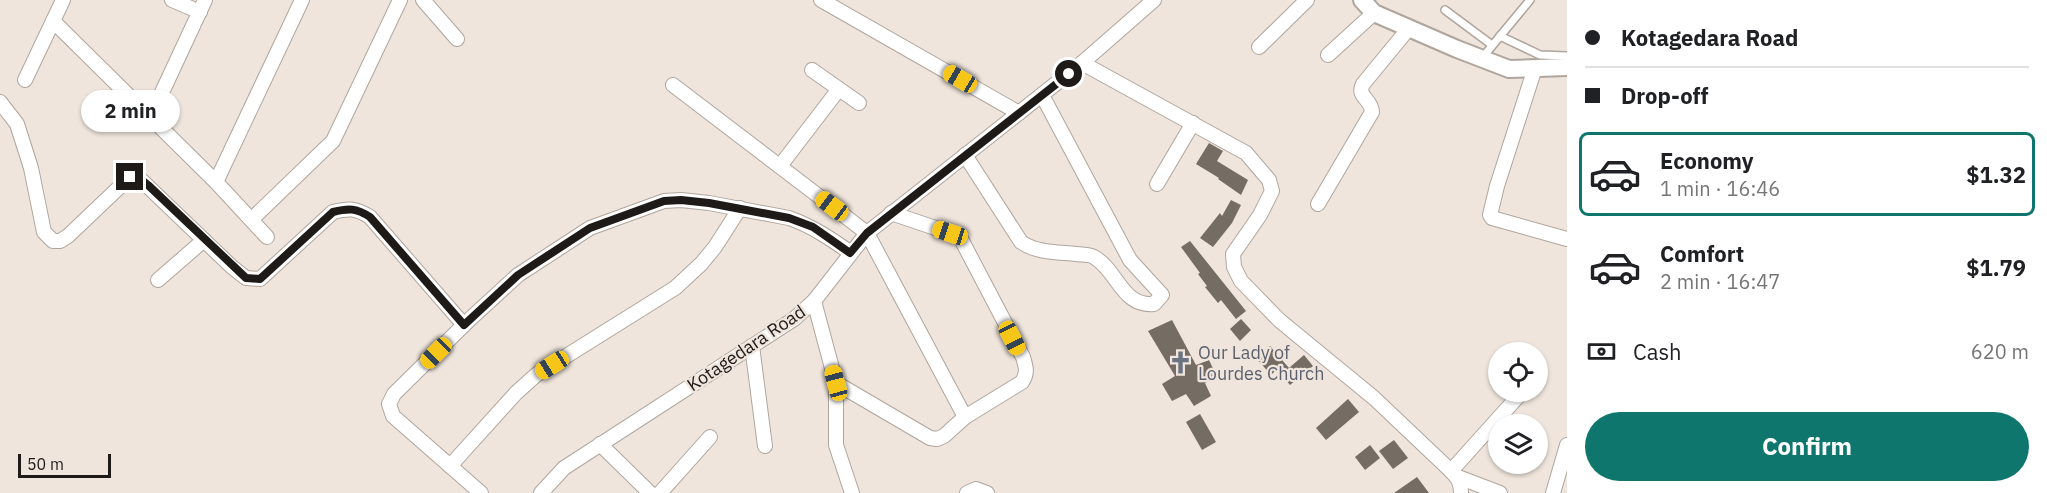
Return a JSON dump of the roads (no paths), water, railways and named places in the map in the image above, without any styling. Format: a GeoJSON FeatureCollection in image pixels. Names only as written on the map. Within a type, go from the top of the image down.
{"type":"FeatureCollection","features":[{"type":"Feature","properties":{"kind":"street"},"geometry":{"type":"LineString","coordinates":[[25,80],[63,0]]}},
{"type":"Feature","properties":{"kind":"street"},"geometry":{"type":"LineString","coordinates":[[151,116],[202,6],[172,0]]}},
{"type":"Feature","properties":{"kind":"street"},"geometry":{"type":"LineString","coordinates":[[216,182],[302,0]]}},
{"type":"Feature","properties":{"kind":"street"},"geometry":{"type":"LineString","coordinates":[[252,219],[333,141],[400,0]]}},
{"type":"Feature","properties":{"kind":"street"},"geometry":{"type":"LineString","coordinates":[[423,0],[457,39]]}},
{"type":"Feature","properties":{"kind":"street"},"geometry":{"type":"LineString","coordinates":[[821,0],[1019,113]]}},
{"type":"Feature","properties":{"kind":"street","name":"Kotagedara Road"},"geometry":{"type":"LineString","coordinates":[[541,493],[564,468],[794,319],[814,301],[867,233],[1082,63],[1154,0]]}},
{"type":"Feature","properties":{"kind":"street"},"geometry":{"type":"LineString","coordinates":[[1259,47],[1307,0]]}},
{"type":"Feature","properties":{"kind":"street"},"geometry":{"type":"LineString","coordinates":[[1362,0],[1374,13],[1409,28],[1487,52],[1509,69],[1567,67]]}},
{"type":"Feature","properties":{"kind":"street"},"geometry":{"type":"LineString","coordinates":[[1328,55],[1374,13]]}},
{"type":"Feature","properties":{"kind":"street"},"geometry":{"type":"LineString","coordinates":[[53,21],[151,116],[267,237]]}},
{"type":"Feature","properties":{"kind":"street"},"geometry":{"type":"LineString","coordinates":[[1318,204],[1372,112],[1370,104],[1361,95],[1360,90],[1363,84],[1409,28]]}},
{"type":"Feature","properties":{"kind":"street"},"geometry":{"type":"LineString","coordinates":[[1082,63],[1246,153],[1269,180],[1272,191],[1260,215],[1233,255],[1234,267],[1241,281],[1279,320],[1374,398],[1455,474],[1461,486],[1461,493]]}},
{"type":"Feature","properties":{"kind":"street"},"geometry":{"type":"LineString","coordinates":[[1535,68],[1490,215],[1492,218],[1567,239]]}},
{"type":"Feature","properties":{"kind":"street"},"geometry":{"type":"LineString","coordinates":[[812,70],[859,103]]}},
{"type":"Feature","properties":{"kind":"street"},"geometry":{"type":"LineString","coordinates":[[673,85],[867,233],[964,417]]}},
{"type":"Feature","properties":{"kind":"street"},"geometry":{"type":"LineString","coordinates":[[780,166],[839,89]]}},
{"type":"Feature","properties":{"kind":"street"},"geometry":{"type":"LineString","coordinates":[[965,155],[1021,242],[1030,248],[1092,256],[1101,262],[1135,302],[1144,305],[1154,304],[1162,295],[1130,260],[1042,94]]}},
{"type":"Feature","properties":{"kind":"street"},"geometry":{"type":"LineString","coordinates":[[0,102],[17,124],[31,168],[44,232],[53,241],[60,241],[68,237],[130,177],[137,176],[246,278],[260,279],[333,212],[349,208],[358,209],[370,217],[464,325]]}},
{"type":"Feature","properties":{"kind":"street"},"geometry":{"type":"LineString","coordinates":[[1157,184],[1193,123]]}},
{"type":"Feature","properties":{"kind":"street"},"geometry":{"type":"LineString","coordinates":[[481,493],[393,416],[390,404],[394,394],[518,275],[590,228],[664,201],[681,200],[740,208],[801,222],[813,227],[850,253]]}},
{"type":"Feature","properties":{"kind":"street"},"geometry":{"type":"LineString","coordinates":[[450,466],[516,393],[536,375],[675,288],[708,256],[740,208]]}},
{"type":"Feature","properties":{"kind":"street"},"geometry":{"type":"LineString","coordinates":[[836,383],[930,438],[937,439],[944,436],[964,417],[1022,382],[1026,376],[1027,368],[961,239],[956,235],[891,213]]}},
{"type":"Feature","properties":{"kind":"street"},"geometry":{"type":"LineString","coordinates":[[158,280],[204,240]]}},
{"type":"Feature","properties":{"kind":"street"},"geometry":{"type":"LineString","coordinates":[[814,301],[836,383],[836,445],[852,493]]}},
{"type":"Feature","properties":{"kind":"street"},"geometry":{"type":"LineString","coordinates":[[752,346],[765,446]]}},
{"type":"Feature","properties":{"kind":"street"},"geometry":{"type":"LineString","coordinates":[[1455,474],[1514,402]]}},
{"type":"Feature","properties":{"kind":"street"},"geometry":{"type":"LineString","coordinates":[[660,493],[710,437]]}},
{"type":"Feature","properties":{"kind":"street"},"geometry":{"type":"LineString","coordinates":[[600,444],[650,493]]}},
{"type":"Feature","properties":{"kind":"street"},"geometry":{"type":"LineString","coordinates":[[1553,493],[1567,445]]}},
{"type":"Feature","properties":{"kind":"street"},"geometry":{"type":"LineString","coordinates":[[1455,474],[1500,493]]}},
{"type":"Feature","properties":{"kind":"street"},"geometry":{"type":"LineString","coordinates":[[967,493],[976,489],[987,493]]}},
{"type":"Feature","properties":{"kind":"lane"},"geometry":{"type":"LineString","coordinates":[[1445,10],[1487,52],[1530,0]]}},
{"type":"Feature","properties":{"kind":"lane"},"geometry":{"type":"LineString","coordinates":[[1500,36],[1540,55],[1567,56]]}},
{"type":"Feature","properties":{"kind":"place","name":"Our Lady of Lourdes Church"},"geometry":{"type":"Point","coordinates":[1180,362]}}]}
